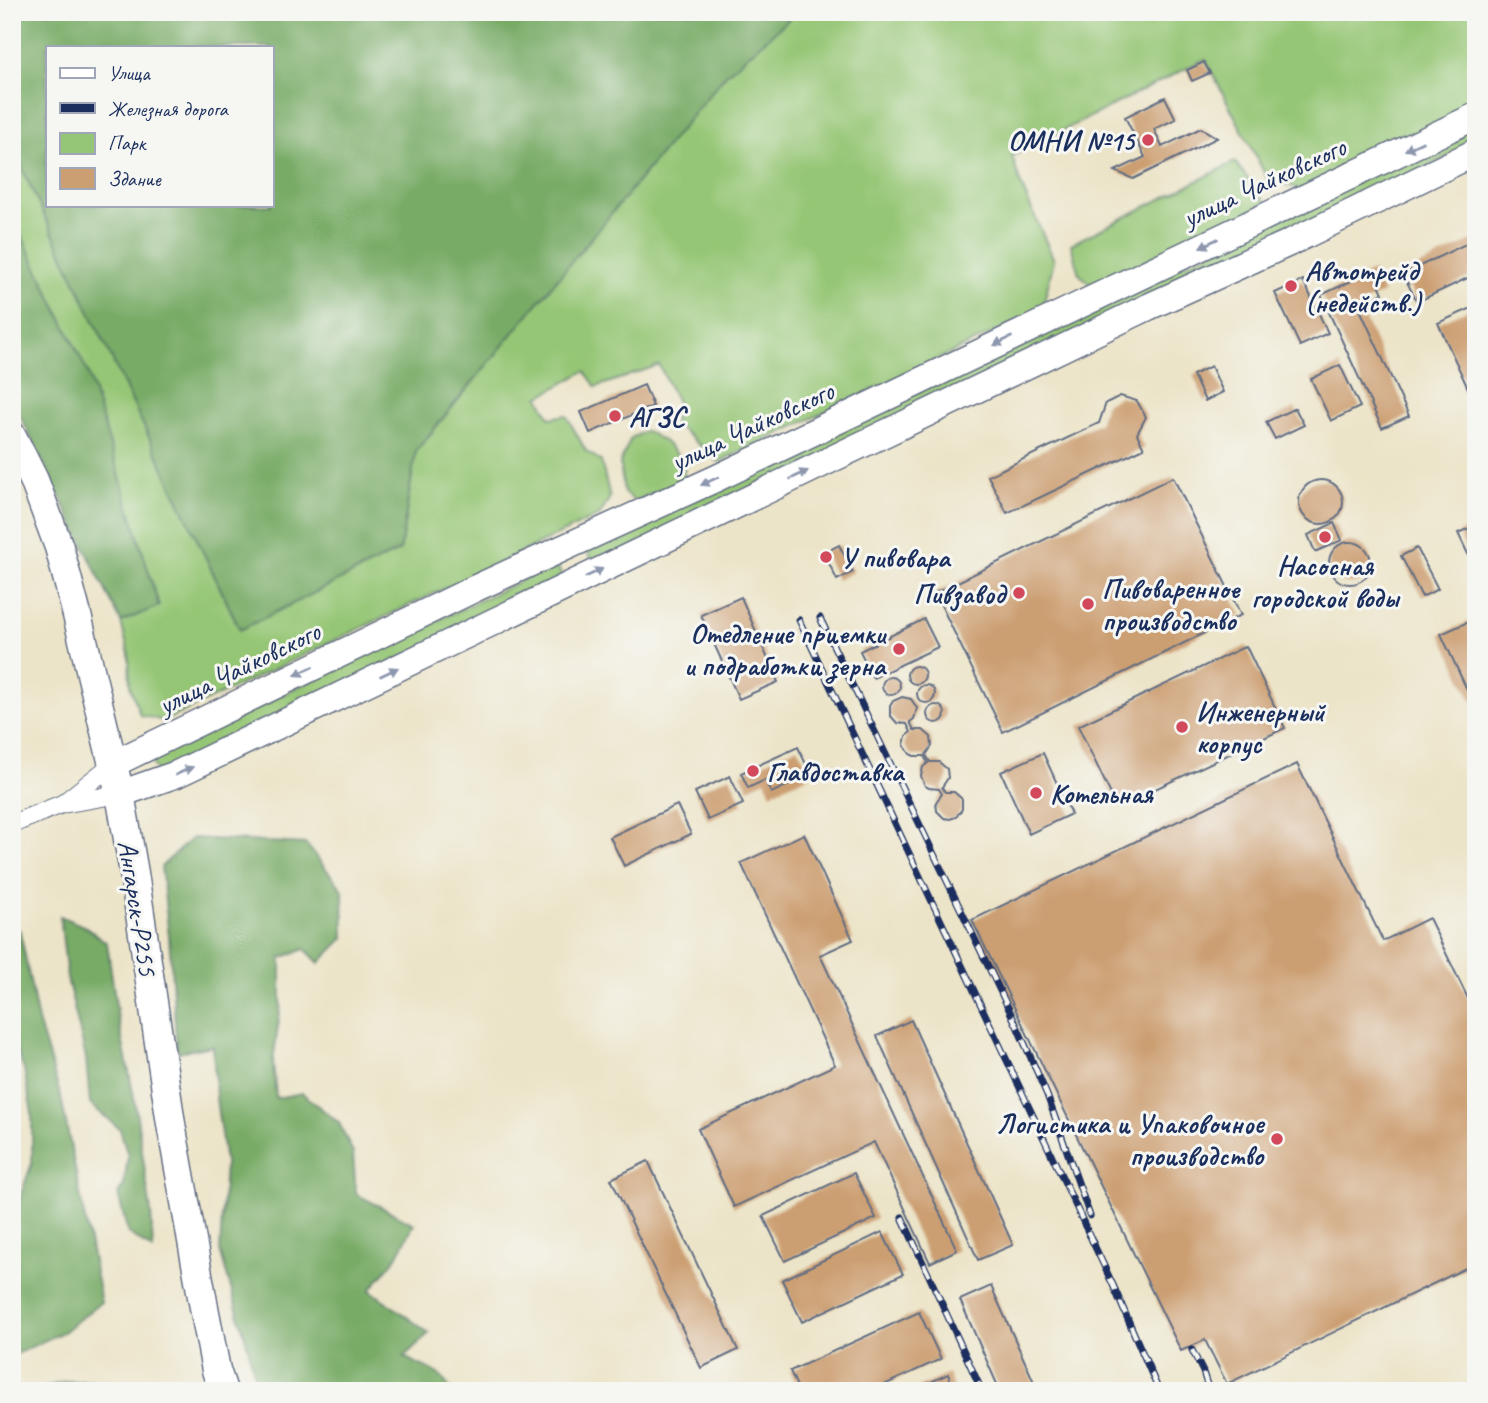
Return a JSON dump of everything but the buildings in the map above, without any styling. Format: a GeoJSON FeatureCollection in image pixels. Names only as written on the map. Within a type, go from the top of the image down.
{"type":"FeatureCollection","features":[{"type":"Feature","properties":{"kind":"main road","name":"улица Чайковского"},"geometry":{"type":"LineString","coordinates":[[113,764],[463,594],[718,478],[1476,116]]}},
{"type":"Feature","properties":{"kind":"main road","name":"улица Чайковского"},"geometry":{"type":"LineString","coordinates":[[120,794],[177,774],[1476,152]]}},
{"type":"Feature","properties":{"kind":"main road","name":"Ангарск-Р255"},"geometry":{"type":"LineString","coordinates":[[12,436],[34,480],[59,547],[78,615],[120,794],[171,1124],[216,1370],[223,1391]]}},
{"type":"Feature","properties":{"kind":"street","name":"улица Чайковского"},"geometry":{"type":"LineString","coordinates":[[62,804],[113,764]]}},
{"type":"Feature","properties":{"kind":"street","name":"улица Чайковского"},"geometry":{"type":"LineString","coordinates":[[12,824],[62,804],[120,794]]}},
{"type":"Feature","properties":{"kind":"green space"},"geometry":{"type":"Polygon","coordinates":[[[12,12],[797,12],[726,74],[416,451],[400,550],[240,630],[12,147],[12,12]]]}},
{"type":"Feature","properties":{"kind":"green space"},"geometry":{"type":"Polygon","coordinates":[[[797,12],[1476,12],[1476,104],[1303,190],[1268,180],[1205,59],[1012,156],[1021,185],[1054,260],[1042,310],[719,462],[674,423],[677,402],[659,365],[596,387],[585,371],[539,397],[550,418],[566,415],[586,451],[601,461],[610,497],[600,515],[164,721],[140,715],[130,686],[129,654],[121,622],[159,606],[88,373],[12,216],[12,147],[240,630],[400,550],[416,451],[726,74],[797,12]]]}},
{"type":"Feature","properties":{"kind":"green space"},"geometry":{"type":"Polygon","coordinates":[[[1476,125],[1476,143],[595,565],[586,550],[1476,125]]]}},
{"type":"Feature","properties":{"kind":"green space"},"geometry":{"type":"Polygon","coordinates":[[[1235,162],[1266,203],[1094,287],[1079,274],[1071,244],[1235,162]]]}},
{"type":"Feature","properties":{"kind":"green space"},"geometry":{"type":"Polygon","coordinates":[[[12,216],[88,373],[159,606],[121,622],[12,399],[12,216]]]}},
{"type":"Feature","properties":{"kind":"green space"},"geometry":{"type":"Polygon","coordinates":[[[646,431],[665,442],[685,463],[683,480],[635,501],[624,493],[620,463],[631,438],[646,431]]]}},
{"type":"Feature","properties":{"kind":"green space"},"geometry":{"type":"Polygon","coordinates":[[[556,564],[564,580],[158,773],[149,758],[556,564]]]}},
{"type":"Feature","properties":{"kind":"green space"},"geometry":{"type":"Polygon","coordinates":[[[192,838],[306,844],[343,890],[344,938],[319,963],[305,949],[281,958],[281,1005],[273,1062],[276,1098],[302,1093],[339,1123],[353,1153],[356,1194],[414,1224],[397,1257],[370,1290],[429,1333],[404,1357],[439,1374],[452,1391],[258,1391],[220,1251],[225,1163],[216,1098],[213,1046],[177,1052],[161,867],[192,838]]]}},
{"type":"Feature","properties":{"kind":"green space"},"geometry":{"type":"Polygon","coordinates":[[[60,916],[86,927],[107,943],[118,1019],[134,1097],[151,1212],[153,1250],[128,1233],[118,1194],[124,1185],[128,1156],[120,1129],[90,1104],[86,1058],[67,978],[60,916]]]}},
{"type":"Feature","properties":{"kind":"green space"},"geometry":{"type":"Polygon","coordinates":[[[12,923],[20,931],[38,1021],[61,1097],[101,1302],[63,1332],[12,1356],[12,1242],[21,1194],[32,1163],[32,1113],[24,1070],[12,1039],[12,923]]]}},
{"type":"Feature","properties":{"kind":"green space"},"geometry":{"type":"Polygon","coordinates":[[[66,1381],[111,1382],[110,1391],[33,1391],[66,1381]]]}},
{"type":"Feature","properties":{"kind":"railway"},"geometry":{"type":"LineString","coordinates":[[820,618],[1017,1026],[1047,1095],[1090,1216]]}},
{"type":"Feature","properties":{"kind":"railway"},"geometry":{"type":"LineString","coordinates":[[799,620],[1113,1285],[1159,1391]]}},
{"type":"Feature","properties":{"kind":"railway"},"geometry":{"type":"LineString","coordinates":[[902,1217],[982,1391]]}},
{"type":"Feature","properties":{"kind":"railway"},"geometry":{"type":"LineString","coordinates":[[1192,1350],[1209,1391]]}},
{"type":"Feature","properties":{"kind":"place","name":"ОМНИ №15"},"geometry":{"type":"Point","coordinates":[1148,140]}},
{"type":"Feature","properties":{"kind":"place","name":"Автотрейд (недейств.)"},"geometry":{"type":"Point","coordinates":[1291,286]}},
{"type":"Feature","properties":{"kind":"place","name":"АГЗС"},"geometry":{"type":"Point","coordinates":[615,416]}},
{"type":"Feature","properties":{"kind":"place","name":"Насосная городской воды"},"geometry":{"type":"Point","coordinates":[1325,537]}},
{"type":"Feature","properties":{"kind":"place","name":"У пивовара"},"geometry":{"type":"Point","coordinates":[826,557]}},
{"type":"Feature","properties":{"kind":"place","name":"Пивзавод"},"geometry":{"type":"Point","coordinates":[1019,593]}},
{"type":"Feature","properties":{"kind":"place","name":"Пивоваренное производство"},"geometry":{"type":"Point","coordinates":[1088,604]}},
{"type":"Feature","properties":{"kind":"place","name":"Отедление приемки и подработки зерна"},"geometry":{"type":"Point","coordinates":[899,649]}},
{"type":"Feature","properties":{"kind":"place","name":"Инженерный корпус"},"geometry":{"type":"Point","coordinates":[1182,727]}},
{"type":"Feature","properties":{"kind":"place","name":"Главдоставка"},"geometry":{"type":"Point","coordinates":[753,771]}},
{"type":"Feature","properties":{"kind":"place","name":"Котельная"},"geometry":{"type":"Point","coordinates":[1036,793]}},
{"type":"Feature","properties":{"kind":"place","name":"Логистика и Упаковочное производство"},"geometry":{"type":"Point","coordinates":[1277,1139]}}]}
